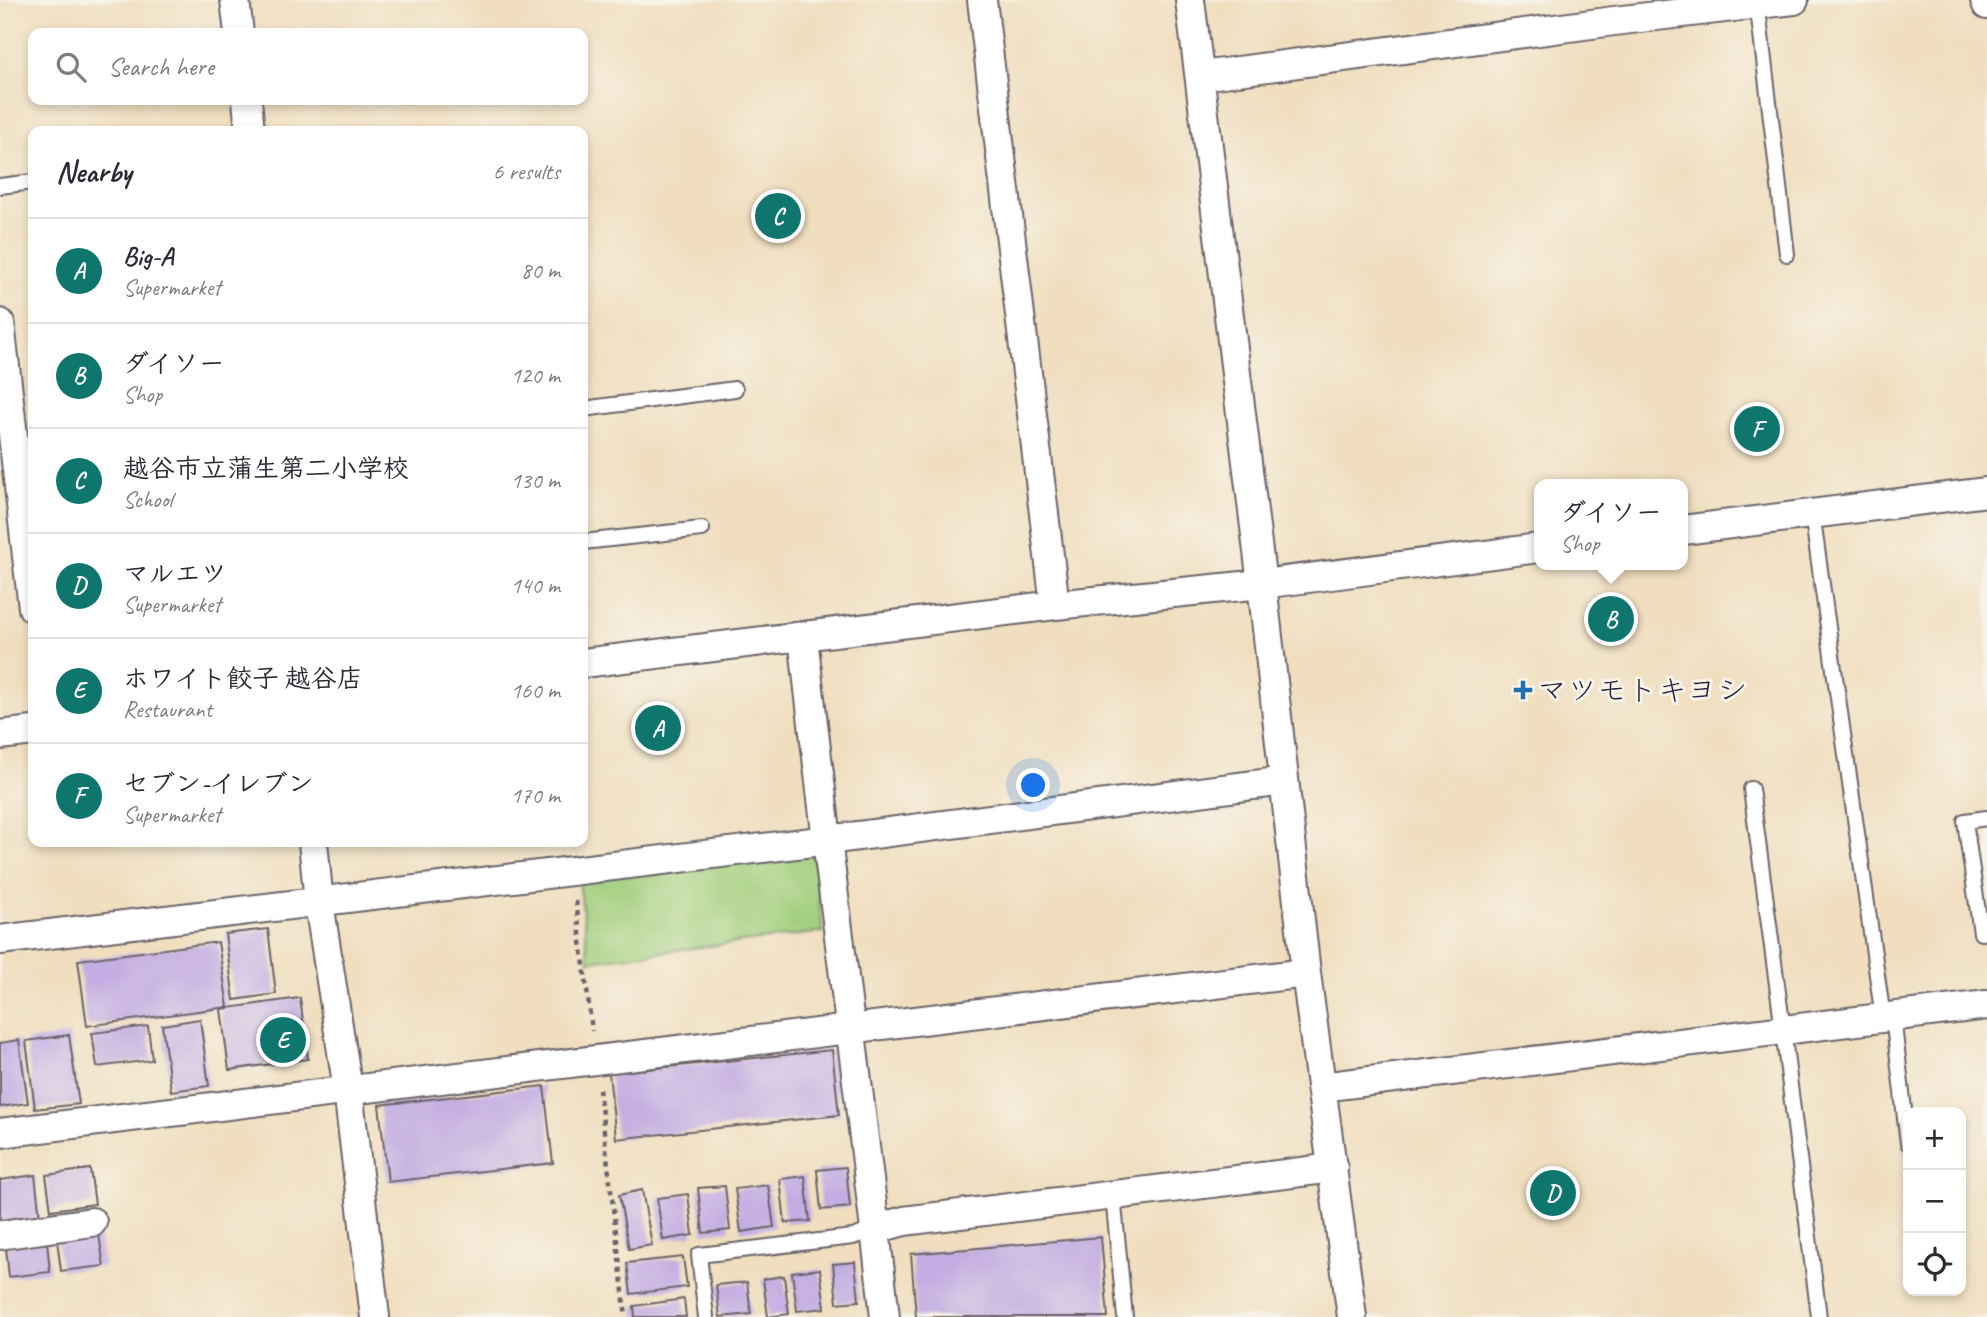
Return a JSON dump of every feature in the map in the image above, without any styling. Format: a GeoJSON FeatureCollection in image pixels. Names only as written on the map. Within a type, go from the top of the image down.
{"type":"FeatureCollection","features":[{"type":"Feature","properties":{"kind":"street"},"geometry":{"type":"LineString","coordinates":[[235,0],[238,28]]}},
{"type":"Feature","properties":{"kind":"street"},"geometry":{"type":"LineString","coordinates":[[982,0],[1055,605]]}},
{"type":"Feature","properties":{"kind":"street"},"geometry":{"type":"LineString","coordinates":[[1191,0],[1306,974],[1352,1317]]}},
{"type":"Feature","properties":{"kind":"street"},"geometry":{"type":"LineString","coordinates":[[1201,76],[1613,11],[1794,0]]}},
{"type":"Feature","properties":{"kind":"street"},"geometry":{"type":"LineString","coordinates":[[1985,0],[1987,5]]}},
{"type":"Feature","properties":{"kind":"street"},"geometry":{"type":"LineString","coordinates":[[247,105],[250,126]]}},
{"type":"Feature","properties":{"kind":"street"},"geometry":{"type":"LineString","coordinates":[[0,323],[28,510]]}},
{"type":"Feature","properties":{"kind":"street"},"geometry":{"type":"LineString","coordinates":[[1688,529],[1987,492]]}},
{"type":"Feature","properties":{"kind":"street"},"geometry":{"type":"LineString","coordinates":[[588,662],[1055,605],[1262,584],[1534,549]]}},
{"type":"Feature","properties":{"kind":"street"},"geometry":{"type":"LineString","coordinates":[[803,636],[825,841],[851,1030],[885,1317]]}},
{"type":"Feature","properties":{"kind":"street"},"geometry":{"type":"LineString","coordinates":[[0,735],[28,732]]}},
{"type":"Feature","properties":{"kind":"street"},"geometry":{"type":"LineString","coordinates":[[0,940],[825,841],[1284,781]]}},
{"type":"Feature","properties":{"kind":"street"},"geometry":{"type":"LineString","coordinates":[[313,847],[319,903],[348,1090],[375,1317]]}},
{"type":"Feature","properties":{"kind":"street"},"geometry":{"type":"LineString","coordinates":[[0,1133],[1306,974]]}},
{"type":"Feature","properties":{"kind":"street"},"geometry":{"type":"LineString","coordinates":[[1321,1087],[1987,1005]]}},
{"type":"Feature","properties":{"kind":"street"},"geometry":{"type":"LineString","coordinates":[[875,1229],[904,1221],[1333,1168]]}},
{"type":"Feature","properties":{"kind":"street"},"geometry":{"type":"LineString","coordinates":[[0,1236],[92,1222]]}},
{"type":"Feature","properties":{"kind":"lane"},"geometry":{"type":"LineString","coordinates":[[1757,2],[1787,254]]}},
{"type":"Feature","properties":{"kind":"lane"},"geometry":{"type":"LineString","coordinates":[[0,186],[28,183]]}},
{"type":"Feature","properties":{"kind":"lane"},"geometry":{"type":"LineString","coordinates":[[588,408],[736,389]]}},
{"type":"Feature","properties":{"kind":"lane"},"geometry":{"type":"LineString","coordinates":[[1812,513],[1903,1112]]}},
{"type":"Feature","properties":{"kind":"lane"},"geometry":{"type":"LineString","coordinates":[[588,541],[702,529]]}},
{"type":"Feature","properties":{"kind":"lane"},"geometry":{"type":"LineString","coordinates":[[1751,789],[1819,1317]]}},
{"type":"Feature","properties":{"kind":"lane"},"geometry":{"type":"LineString","coordinates":[[1987,818],[1965,821],[1981,933],[1987,932]]}},
{"type":"Feature","properties":{"kind":"lane"},"geometry":{"type":"LineString","coordinates":[[1113,1196],[1125,1317]]}},
{"type":"Feature","properties":{"kind":"lane"},"geometry":{"type":"LineString","coordinates":[[706,1317],[699,1255],[853,1237],[875,1229]]}},
{"type":"Feature","properties":{"kind":"green space"},"geometry":{"type":"Polygon","coordinates":[[[804,850],[814,858],[823,932],[589,961],[579,880],[804,850]]]}},
{"type":"Feature","properties":{"kind":"building"},"geometry":{"type":"Polygon","coordinates":[[[268,929],[276,994],[234,1000],[225,934],[268,929]]]}},
{"type":"Feature","properties":{"kind":"building"},"geometry":{"type":"Polygon","coordinates":[[[218,942],[228,1007],[87,1026],[78,960],[218,942]]]}},
{"type":"Feature","properties":{"kind":"building"},"geometry":{"type":"Polygon","coordinates":[[[300,998],[308,1059],[229,1070],[221,1009],[300,998]]]}},
{"type":"Feature","properties":{"kind":"building"},"geometry":{"type":"Polygon","coordinates":[[[200,1019],[209,1086],[171,1091],[162,1025],[200,1019]]]}},
{"type":"Feature","properties":{"kind":"building"},"geometry":{"type":"Polygon","coordinates":[[[148,1026],[152,1060],[97,1067],[92,1033],[148,1026]]]}},
{"type":"Feature","properties":{"kind":"building"},"geometry":{"type":"Polygon","coordinates":[[[69,1035],[79,1104],[35,1109],[26,1041],[69,1035]]]}},
{"type":"Feature","properties":{"kind":"building"},"geometry":{"type":"Polygon","coordinates":[[[19,1040],[28,1103],[0,1107],[0,1043],[19,1040]]]}},
{"type":"Feature","properties":{"kind":"building"},"geometry":{"type":"Polygon","coordinates":[[[832,1050],[839,1115],[616,1139],[609,1073],[832,1050]]]}},
{"type":"Feature","properties":{"kind":"building"},"geometry":{"type":"Polygon","coordinates":[[[544,1086],[553,1163],[388,1182],[379,1105],[544,1086]]]}},
{"type":"Feature","properties":{"kind":"building"},"geometry":{"type":"Polygon","coordinates":[[[846,1167],[850,1207],[821,1210],[817,1170],[846,1167]]]}},
{"type":"Feature","properties":{"kind":"building"},"geometry":{"type":"Polygon","coordinates":[[[90,1169],[95,1204],[51,1210],[46,1175],[90,1169]]]}},
{"type":"Feature","properties":{"kind":"building"},"geometry":{"type":"Polygon","coordinates":[[[35,1175],[40,1218],[0,1224],[0,1180],[35,1175]]]}},
{"type":"Feature","properties":{"kind":"building"},"geometry":{"type":"Polygon","coordinates":[[[805,1176],[810,1221],[785,1223],[780,1179],[805,1176]]]}},
{"type":"Feature","properties":{"kind":"building"},"geometry":{"type":"Polygon","coordinates":[[[768,1185],[774,1227],[741,1232],[735,1189],[768,1185]]]}},
{"type":"Feature","properties":{"kind":"building"},"geometry":{"type":"Polygon","coordinates":[[[725,1186],[730,1230],[703,1233],[698,1188],[725,1186]]]}},
{"type":"Feature","properties":{"kind":"building"},"geometry":{"type":"Polygon","coordinates":[[[642,1190],[652,1245],[629,1249],[619,1195],[642,1190]]]}},
{"type":"Feature","properties":{"kind":"building"},"geometry":{"type":"Polygon","coordinates":[[[688,1194],[693,1235],[663,1240],[657,1198],[688,1194]]]}},
{"type":"Feature","properties":{"kind":"building"},"geometry":{"type":"Polygon","coordinates":[[[99,1235],[104,1266],[61,1271],[57,1240],[99,1235]]]}},
{"type":"Feature","properties":{"kind":"building"},"geometry":{"type":"Polygon","coordinates":[[[1101,1237],[1108,1317],[916,1317],[911,1254],[1101,1237]]]}},
{"type":"Feature","properties":{"kind":"building"},"geometry":{"type":"Polygon","coordinates":[[[47,1242],[50,1272],[9,1277],[6,1247],[47,1242]]]}},
{"type":"Feature","properties":{"kind":"building"},"geometry":{"type":"Polygon","coordinates":[[[683,1257],[687,1287],[631,1294],[627,1263],[683,1257]]]}},
{"type":"Feature","properties":{"kind":"building"},"geometry":{"type":"Polygon","coordinates":[[[855,1262],[859,1301],[837,1303],[833,1264],[855,1262]]]}},
{"type":"Feature","properties":{"kind":"building"},"geometry":{"type":"Polygon","coordinates":[[[820,1269],[825,1308],[797,1311],[792,1272],[820,1269]]]}},
{"type":"Feature","properties":{"kind":"building"},"geometry":{"type":"Polygon","coordinates":[[[784,1276],[789,1314],[768,1317],[763,1279],[784,1276]]]}},
{"type":"Feature","properties":{"kind":"building"},"geometry":{"type":"Polygon","coordinates":[[[747,1282],[751,1314],[720,1317],[716,1285],[747,1282]]]}},
{"type":"Feature","properties":{"kind":"building"},"geometry":{"type":"Polygon","coordinates":[[[684,1299],[686,1317],[635,1317],[634,1306],[684,1299]]]}},
{"type":"Feature","properties":{"kind":"place","name":"越谷市立蒲生第二小学校"},"geometry":{"type":"Point","coordinates":[778,216]}},
{"type":"Feature","properties":{"kind":"place","name":"セブン-イレブン"},"geometry":{"type":"Point","coordinates":[1757,429]}},
{"type":"Feature","properties":{"kind":"place","name":"ダイソー"},"geometry":{"type":"Point","coordinates":[1611,619]}},
{"type":"Feature","properties":{"kind":"place","name":"マツモトキヨシ"},"geometry":{"type":"Point","coordinates":[1523,690]}},
{"type":"Feature","properties":{"kind":"place","name":"Big-A"},"geometry":{"type":"Point","coordinates":[658,728]}},
{"type":"Feature","properties":{"kind":"place","name":"ホワイト餃子 越谷店"},"geometry":{"type":"Point","coordinates":[283,1040]}},
{"type":"Feature","properties":{"kind":"place","name":"マルエツ"},"geometry":{"type":"Point","coordinates":[1553,1193]}}]}
